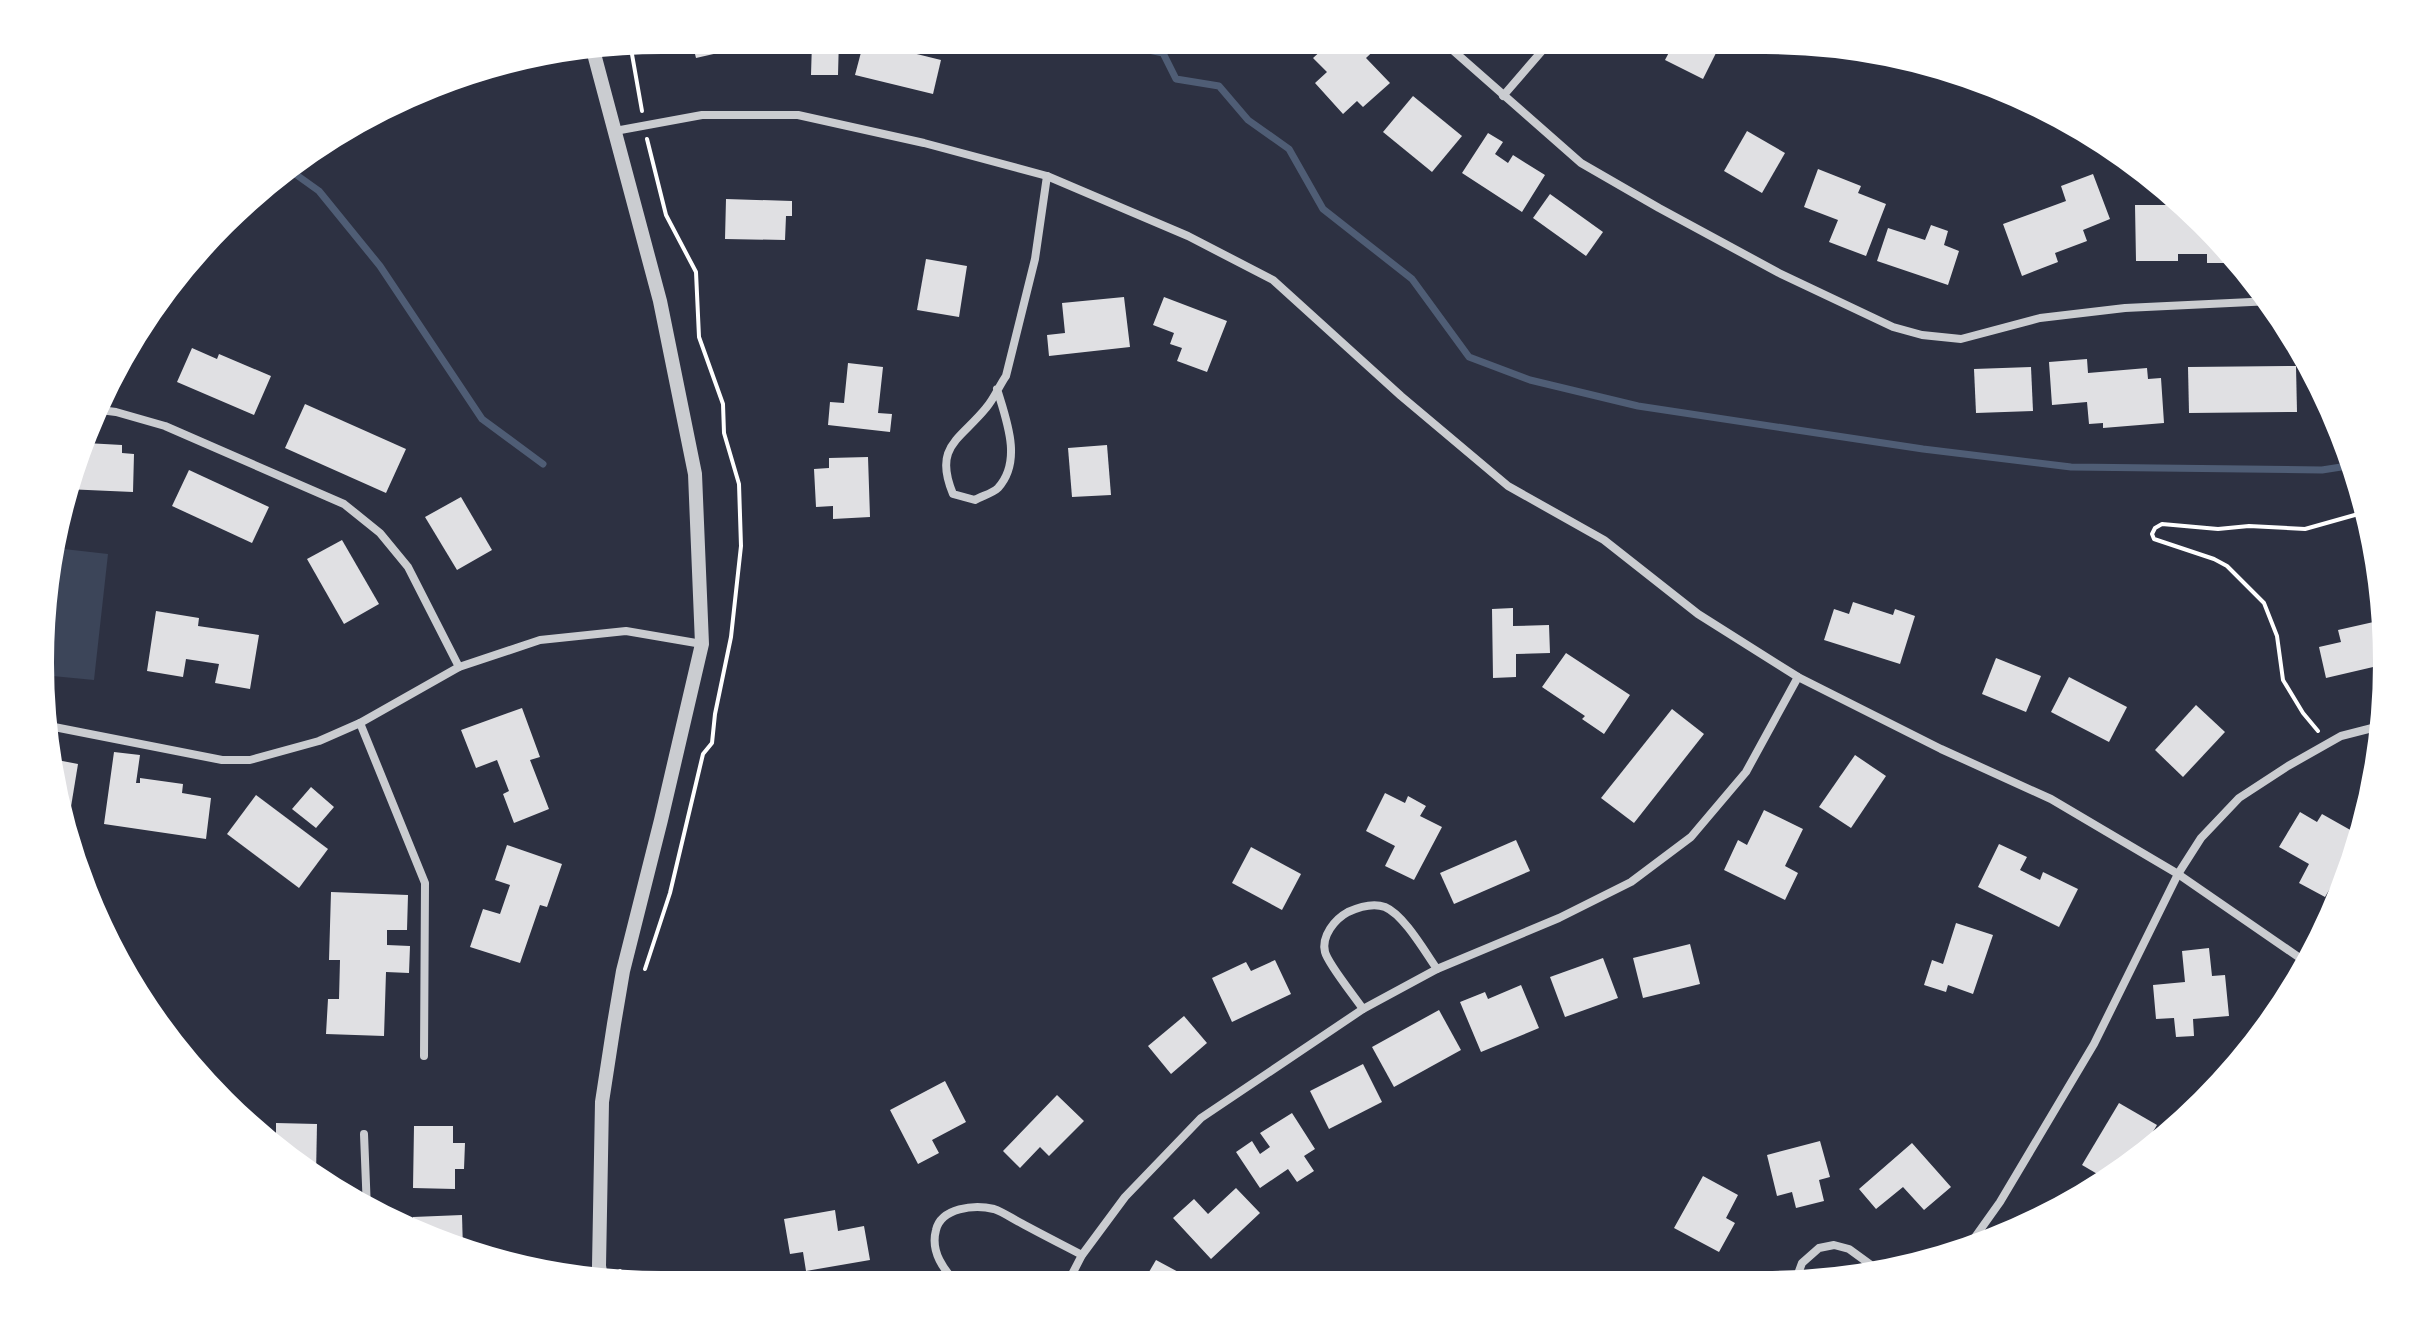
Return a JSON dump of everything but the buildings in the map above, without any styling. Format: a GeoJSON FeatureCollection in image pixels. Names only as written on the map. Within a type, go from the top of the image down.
{"type":"FeatureCollection","features":[{"type":"Feature","properties":{"kind":"street"},"geometry":{"type":"LineString","coordinates":[[1454,52],[1581,163],[1779,273],[1893,327],[1922,335],[1961,339],[2040,318],[2125,308],[2257,302]]}},
{"type":"Feature","properties":{"kind":"street"},"geometry":{"type":"LineString","coordinates":[[1503,96],[1540,52]]}},
{"type":"Feature","properties":{"kind":"street"},"geometry":{"type":"LineString","coordinates":[[595,56],[660,301],[695,474],[702,644],[623,971],[614,1024],[602,1102],[600,1270]]}},
{"type":"Feature","properties":{"kind":"street"},"geometry":{"type":"LineString","coordinates":[[615,131],[702,115],[798,115],[924,143],[1047,176],[1188,236],[1273,280],[1401,396],[1508,486],[1604,540],[1698,614],[1798,677],[1941,749],[2051,799],[2178,874],[2299,957]]}},
{"type":"Feature","properties":{"kind":"street"},"geometry":{"type":"LineString","coordinates":[[997,389],[1010,437],[1011,464],[997,488],[975,500],[953,494],[945,476],[948,451],[964,429],[986,408],[997,389],[1006,376],[1035,259],[1047,176]]}},
{"type":"Feature","properties":{"kind":"street"},"geometry":{"type":"LineString","coordinates":[[106,411],[165,426],[344,504],[380,533],[408,567],[459,667]]}},
{"type":"Feature","properties":{"kind":"street"},"geometry":{"type":"LineString","coordinates":[[56,727],[222,760],[250,760],[319,741],[360,723],[459,667],[540,640],[626,631],[702,644]]}},
{"type":"Feature","properties":{"kind":"street"},"geometry":{"type":"LineString","coordinates":[[1073,1273],[1082,1255],[1125,1197],[1201,1118],[1363,1009],[1437,969],[1559,918],[1631,882],[1691,837],[1746,772],[1798,677]]}},
{"type":"Feature","properties":{"kind":"street"},"geometry":{"type":"LineString","coordinates":[[360,723],[425,883],[424,1056]]}},
{"type":"Feature","properties":{"kind":"street"},"geometry":{"type":"LineString","coordinates":[[1976,1235],[2000,1202],[2094,1044],[2178,874],[2201,838],[2239,798],[2288,766],[2341,736],[2371,728]]}},
{"type":"Feature","properties":{"kind":"street"},"geometry":{"type":"LineString","coordinates":[[1363,1009],[1325,954],[1325,938],[1333,924],[1347,913],[1367,906],[1384,907],[1398,917],[1437,969]]}},
{"type":"Feature","properties":{"kind":"street"},"geometry":{"type":"LineString","coordinates":[[364,1134],[366,1196]]}},
{"type":"Feature","properties":{"kind":"street"},"geometry":{"type":"LineString","coordinates":[[947,1273],[937,1256],[934,1241],[936,1227],[943,1216],[975,1207],[994,1209],[1082,1255]]}},
{"type":"Feature","properties":{"kind":"street"},"geometry":{"type":"LineString","coordinates":[[1799,1272],[1802,1263],[1819,1248],[1834,1245],[1849,1249],[1869,1264]]}},
{"type":"Feature","properties":{"kind":"path"},"geometry":{"type":"LineString","coordinates":[[632,53],[642,106]]}},
{"type":"Feature","properties":{"kind":"path"},"geometry":{"type":"LineString","coordinates":[[2325,733],[2313,727],[2283,680],[2277,636],[2264,603],[2227,566],[2188,549],[2160,543],[2152,534],[2162,524],[2218,529],[2249,526],[2305,529],[2356,515]]}},
{"type":"Feature","properties":{"kind":"shaded area"},"geometry":{"type":"Polygon","coordinates":[[[63,549],[108,554],[94,680],[52,676],[53,623],[63,549]]]}},
{"type":"Feature","properties":{"kind":"waterway"},"geometry":{"type":"LineString","coordinates":[[1158,52],[1163,53],[1176,79],[1219,86],[1248,120],[1289,149],[1323,209],[1412,279],[1469,357],[1530,380],[1638,406],[1923,449],[2071,467],[2322,470],[2343,467]]}},
{"type":"Feature","properties":{"kind":"waterway"},"geometry":{"type":"LineString","coordinates":[[296,174],[319,191],[380,266],[482,419],[543,464]]}}]}
